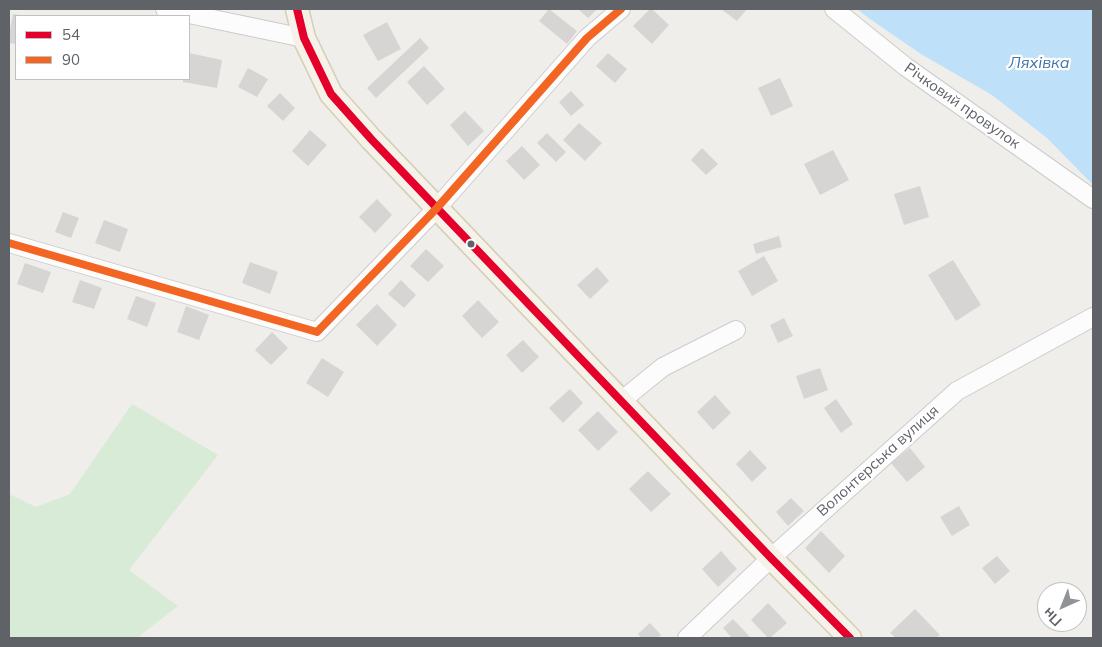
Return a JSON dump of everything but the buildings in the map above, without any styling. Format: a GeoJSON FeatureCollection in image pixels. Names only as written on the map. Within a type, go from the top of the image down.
{"type":"FeatureCollection","features":[{"type":"Feature","properties":{"kind":"main road"},"geometry":{"type":"LineString","coordinates":[[297,9],[304,38],[331,94],[436,209],[850,638]]}},
{"type":"Feature","properties":{"kind":"street"},"geometry":{"type":"LineString","coordinates":[[165,9],[304,38]]}},
{"type":"Feature","properties":{"kind":"street"},"geometry":{"type":"LineString","coordinates":[[9,243],[316,332],[436,209],[587,38],[621,9]]}},
{"type":"Feature","properties":{"kind":"street","name":"Річковий провулок"},"geometry":{"type":"LineString","coordinates":[[834,9],[906,67],[1093,199]]}},
{"type":"Feature","properties":{"kind":"street","name":"Волонтерська вулиця"},"geometry":{"type":"LineString","coordinates":[[687,638],[771,558],[957,391],[1093,317]]}},
{"type":"Feature","properties":{"kind":"street"},"geometry":{"type":"LineString","coordinates":[[621,401],[663,368],[736,330]]}},
{"type":"Feature","properties":{"kind":"green space"},"geometry":{"type":"Polygon","coordinates":[[[132,404],[218,455],[129,570],[178,606],[137,638],[9,638],[9,494],[36,507],[70,494],[132,404]]]}},
{"type":"Feature","properties":{"kind":"water","name":"Ляхівка"},"geometry":{"type":"Polygon","coordinates":[[[857,9],[1093,9],[1093,185],[1047,138],[992,95],[921,54],[857,9]]]}},
{"type":"Feature","properties":{"kind":"transit line","name":"54"},"geometry":{"type":"LineString","coordinates":[[297,9],[304,38],[331,94],[372,140],[771,558],[850,638]]}},
{"type":"Feature","properties":{"kind":"transit line","name":"90"},"geometry":{"type":"LineString","coordinates":[[9,243],[317,332],[436,209],[587,38],[621,9]]}}]}
